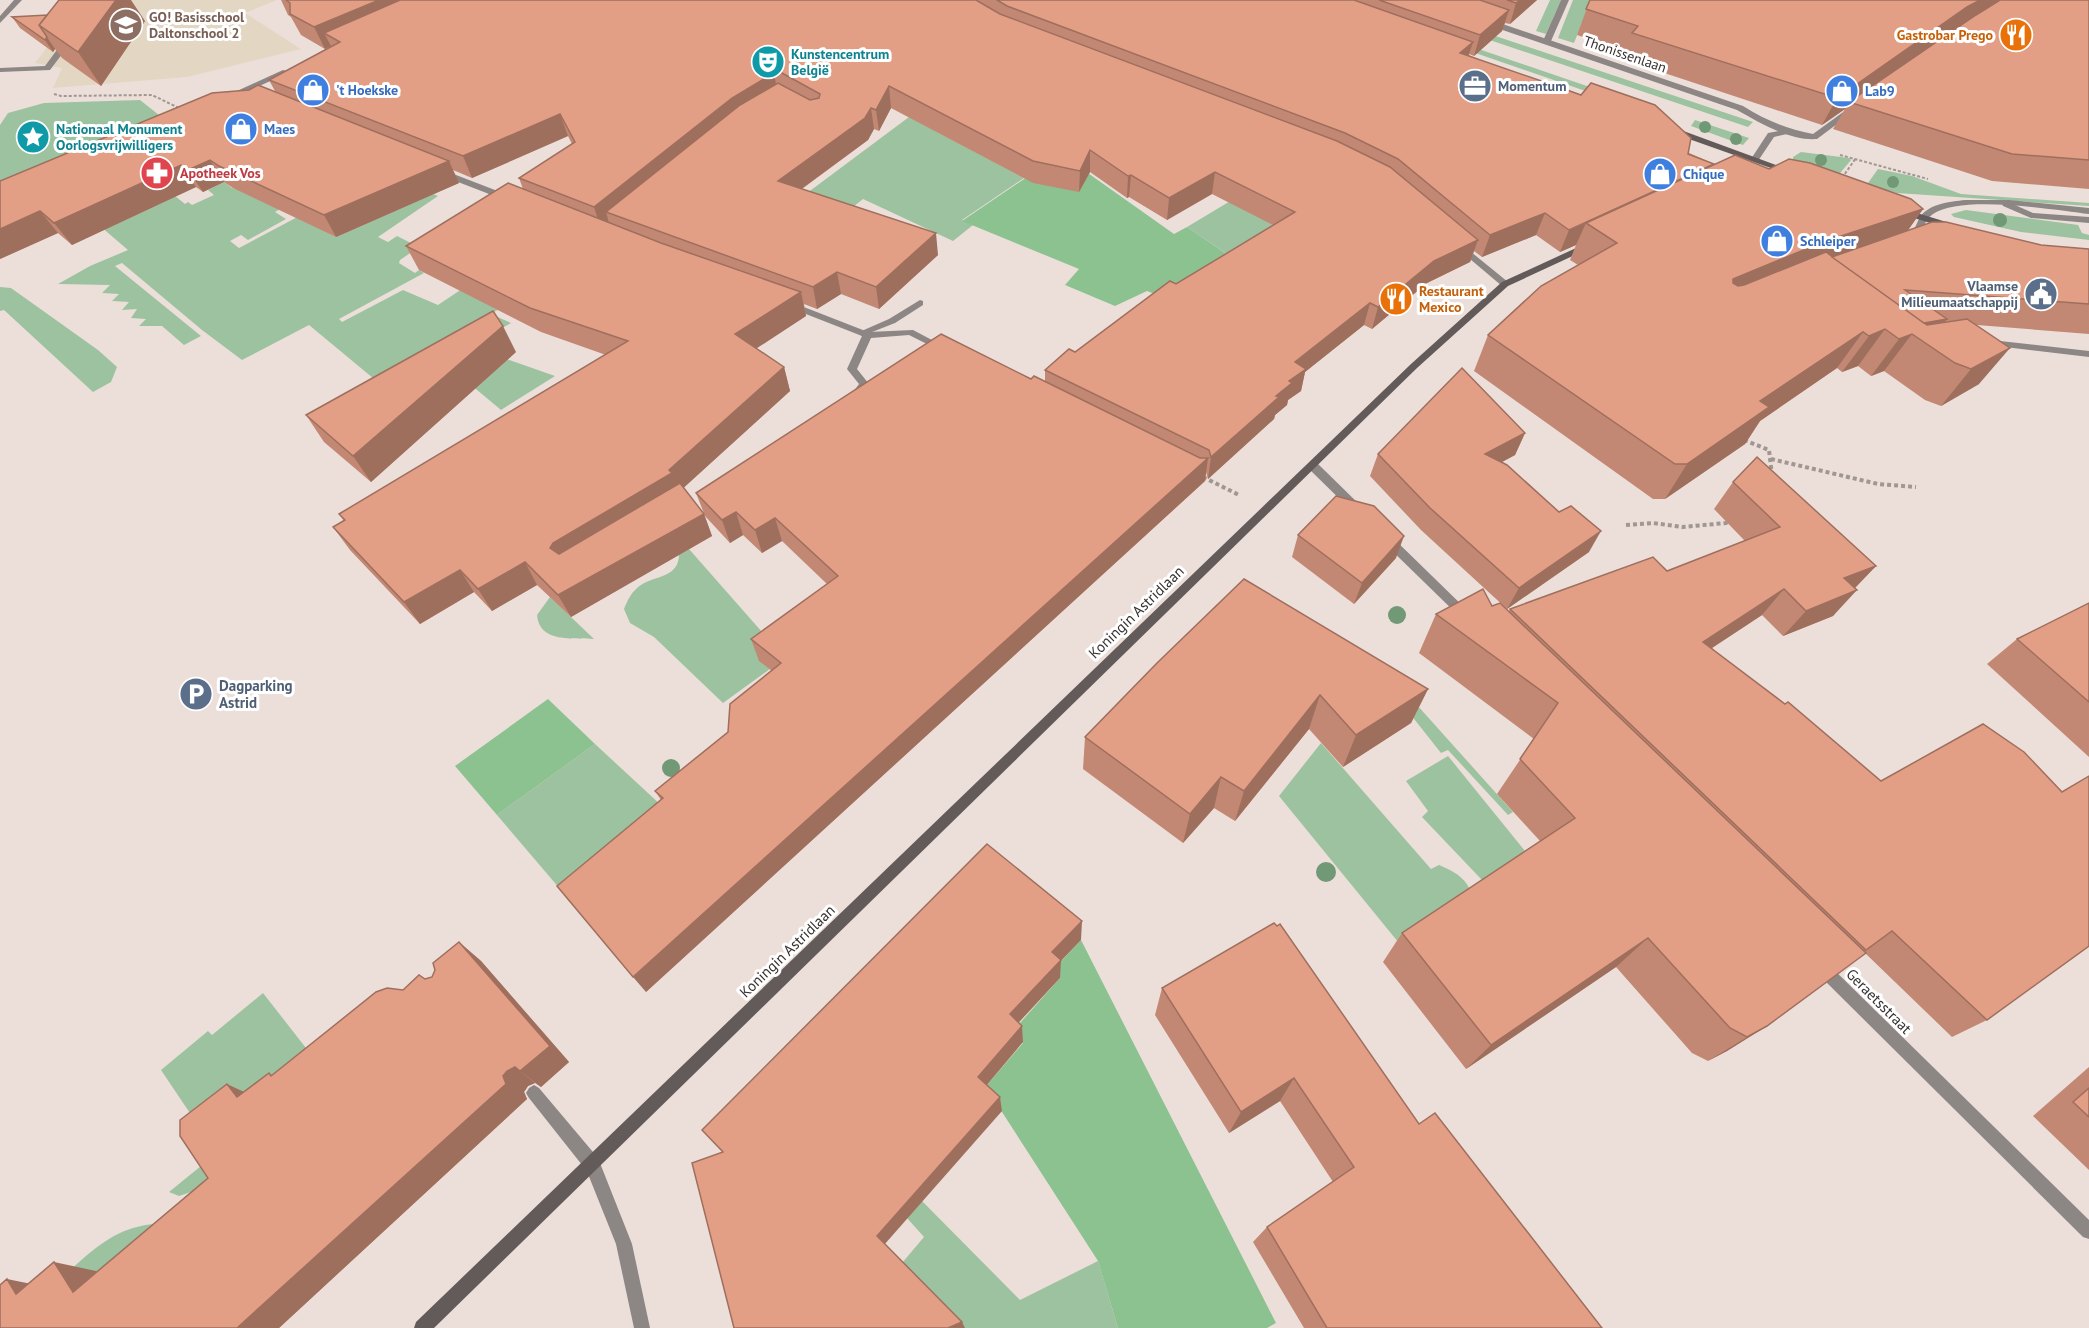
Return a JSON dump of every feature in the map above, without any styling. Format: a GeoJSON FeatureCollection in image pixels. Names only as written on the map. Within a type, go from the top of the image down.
{"type":"FeatureCollection","features":[{"type":"Feature","properties":{"kind":"main road"},"geometry":{"type":"LineString","coordinates":[[1666,128],[1751,162],[1835,188]]}},
{"type":"Feature","properties":{"kind":"main road"},"geometry":{"type":"LineString","coordinates":[[1893,208],[1922,219],[1965,229]]}},
{"type":"Feature","properties":{"kind":"main road","name":"Koningin Astridlaan"},"geometry":{"type":"LineString","coordinates":[[422,1328],[1414,366],[1505,284],[1592,243]]}},
{"type":"Feature","properties":{"kind":"street"},"geometry":{"type":"LineString","coordinates":[[0,21],[18,0]]}},
{"type":"Feature","properties":{"kind":"street"},"geometry":{"type":"LineString","coordinates":[[1547,41],[1565,0]]}},
{"type":"Feature","properties":{"kind":"street","name":"Thonissenlaan"},"geometry":{"type":"LineString","coordinates":[[1480,19],[1740,108],[1769,127],[1784,132],[1814,137],[1861,104]]}},
{"type":"Feature","properties":{"kind":"street"},"geometry":{"type":"LineString","coordinates":[[0,70],[47,68],[72,36]]}},
{"type":"Feature","properties":{"kind":"street"},"geometry":{"type":"LineString","coordinates":[[190,114],[297,67]]}},
{"type":"Feature","properties":{"kind":"street"},"geometry":{"type":"LineString","coordinates":[[242,91],[253,95]]}},
{"type":"Feature","properties":{"kind":"street"},"geometry":{"type":"LineString","coordinates":[[1751,162],[1771,135],[1784,132]]}},
{"type":"Feature","properties":{"kind":"street"},"geometry":{"type":"LineString","coordinates":[[435,170],[518,202]]}},
{"type":"Feature","properties":{"kind":"street"},"geometry":{"type":"LineString","coordinates":[[1906,248],[1918,235],[1922,219],[1932,210],[1948,204],[2006,204],[2089,211]]}},
{"type":"Feature","properties":{"kind":"street"},"geometry":{"type":"LineString","coordinates":[[2006,204],[2031,215],[2089,220]]}},
{"type":"Feature","properties":{"kind":"street"},"geometry":{"type":"LineString","coordinates":[[1451,238],[1505,284]]}},
{"type":"Feature","properties":{"kind":"street"},"geometry":{"type":"LineString","coordinates":[[781,301],[865,334],[910,332],[951,352]]}},
{"type":"Feature","properties":{"kind":"street"},"geometry":{"type":"LineString","coordinates":[[849,404],[864,384],[852,369],[865,334],[892,321],[920,303]]}},
{"type":"Feature","properties":{"kind":"street"},"geometry":{"type":"LineString","coordinates":[[1975,344],[1986,342],[2089,354]]}},
{"type":"Feature","properties":{"kind":"street"},"geometry":{"type":"LineString","coordinates":[[1312,465],[1474,625]]}},
{"type":"Feature","properties":{"kind":"street","name":"Geraetsstraat"},"geometry":{"type":"LineString","coordinates":[[1807,953],[2089,1231]]}},
{"type":"Feature","properties":{"kind":"street"},"geometry":{"type":"LineString","coordinates":[[534,1093],[592,1164],[624,1244],[642,1328]]}},
{"type":"Feature","properties":{"kind":"path"},"geometry":{"type":"LineString","coordinates":[[53,94],[61,96],[153,95],[190,114]]}},
{"type":"Feature","properties":{"kind":"path"},"geometry":{"type":"LineString","coordinates":[[1835,188],[1856,158]]}},
{"type":"Feature","properties":{"kind":"path"},"geometry":{"type":"LineString","coordinates":[[1738,437],[1769,450],[1774,471],[1771,478]]}},
{"type":"Feature","properties":{"kind":"path"},"geometry":{"type":"LineString","coordinates":[[1771,459],[1878,484],[1916,487]]}},
{"type":"Feature","properties":{"kind":"path"},"geometry":{"type":"LineString","coordinates":[[1201,476],[1266,508]]}},
{"type":"Feature","properties":{"kind":"path"},"geometry":{"type":"LineString","coordinates":[[1626,525],[1653,523],[1693,526],[1726,523],[1733,516]]}},
{"type":"Feature","properties":{"kind":"shaded area"},"geometry":{"type":"Polygon","coordinates":[[[83,0],[277,0],[245,13],[301,49],[187,77],[53,88],[62,68],[35,63],[83,0]]]}},
{"type":"Feature","properties":{"kind":"green space"},"geometry":{"type":"Polygon","coordinates":[[[1322,0],[1335,0],[1657,110],[1652,114],[1322,0]]]}},
{"type":"Feature","properties":{"kind":"green space"},"geometry":{"type":"Polygon","coordinates":[[[1371,0],[1388,0],[1753,122],[1748,127],[1371,0]]]}},
{"type":"Feature","properties":{"kind":"green space"},"geometry":{"type":"Polygon","coordinates":[[[1550,0],[1561,0],[1546,34],[1536,31],[1550,0]]]}},
{"type":"Feature","properties":{"kind":"green space"},"geometry":{"type":"Polygon","coordinates":[[[1573,0],[1591,0],[1574,43],[1558,38],[1573,0]]]}},
{"type":"Feature","properties":{"kind":"green space"},"geometry":{"type":"Polygon","coordinates":[[[140,100],[159,115],[0,181],[0,125],[8,113],[44,103],[140,100]]]}},
{"type":"Feature","properties":{"kind":"green space"},"geometry":{"type":"Polygon","coordinates":[[[909,117],[1024,178],[962,220],[973,225],[953,241],[863,199],[838,219],[787,208],[909,117]]]}},
{"type":"Feature","properties":{"kind":"green space"},"geometry":{"type":"Polygon","coordinates":[[[1695,120],[1749,138],[1743,145],[1691,126],[1695,120]]]}},
{"type":"Feature","properties":{"kind":"green space"},"geometry":{"type":"Polygon","coordinates":[[[1801,152],[1851,160],[1836,178],[1793,163],[1793,157],[1801,152]]]}},
{"type":"Feature","properties":{"kind":"green space"},"geometry":{"type":"Polygon","coordinates":[[[1061,154],[1174,234],[1187,227],[1237,261],[1172,301],[1147,291],[1115,306],[1065,285],[1079,269],[962,221],[1061,154]]]}},
{"type":"Feature","properties":{"kind":"green space"},"geometry":{"type":"Polygon","coordinates":[[[1878,169],[1912,176],[1961,194],[2089,203],[2089,206],[1897,193],[1869,185],[1868,183],[1878,169]]]}},
{"type":"Feature","properties":{"kind":"green space"},"geometry":{"type":"Polygon","coordinates":[[[224,182],[232,188],[295,201],[275,212],[286,219],[248,240],[241,235],[230,241],[239,248],[322,204],[317,227],[336,237],[426,191],[438,196],[378,237],[388,242],[397,236],[419,247],[399,263],[415,273],[419,270],[424,273],[339,319],[342,322],[403,290],[438,305],[532,242],[499,309],[491,314],[511,323],[391,393],[309,325],[242,360],[202,330],[122,263],[115,266],[201,336],[184,345],[162,326],[139,326],[146,319],[131,318],[137,309],[122,310],[129,302],[112,301],[119,294],[102,293],[110,285],[58,284],[90,266],[128,250],[100,226],[175,196],[185,204],[188,202],[192,205],[214,195],[208,190],[224,182]]]}},
{"type":"Feature","properties":{"kind":"green space"},"geometry":{"type":"Polygon","coordinates":[[[1252,188],[1299,210],[1227,254],[1187,227],[1252,188]]]}},
{"type":"Feature","properties":{"kind":"green space"},"geometry":{"type":"Polygon","coordinates":[[[1966,210],[2078,225],[2082,233],[2089,235],[2089,240],[2021,232],[1954,217],[1951,214],[1966,210]]]}},
{"type":"Feature","properties":{"kind":"green space"},"geometry":{"type":"Polygon","coordinates":[[[0,287],[11,288],[98,350],[117,367],[111,382],[93,392],[4,310],[0,311],[0,287]]]}},
{"type":"Feature","properties":{"kind":"green space"},"geometry":{"type":"Polygon","coordinates":[[[498,356],[555,376],[501,410],[464,379],[498,356]]]}},
{"type":"Feature","properties":{"kind":"green space"},"geometry":{"type":"Polygon","coordinates":[[[689,549],[776,648],[770,669],[723,703],[654,637],[630,623],[624,609],[638,587],[671,572],[678,562],[679,554],[689,549]]]}},
{"type":"Feature","properties":{"kind":"green space"},"geometry":{"type":"Polygon","coordinates":[[[550,597],[594,639],[558,637],[544,630],[539,624],[537,615],[550,597]]]}},
{"type":"Feature","properties":{"kind":"green space"},"geometry":{"type":"Polygon","coordinates":[[[548,699],[595,744],[497,815],[455,766],[548,699]]]}},
{"type":"Feature","properties":{"kind":"green space"},"geometry":{"type":"Polygon","coordinates":[[[1417,705],[1513,812],[1508,815],[1448,750],[1441,753],[1407,710],[1417,705]]]}},
{"type":"Feature","properties":{"kind":"green space"},"geometry":{"type":"Polygon","coordinates":[[[1321,743],[1431,869],[1439,865],[1452,871],[1466,882],[1472,894],[1474,901],[1403,948],[1279,796],[1321,743]]]}},
{"type":"Feature","properties":{"kind":"green space"},"geometry":{"type":"Polygon","coordinates":[[[595,744],[675,818],[572,903],[497,815],[595,744]]]}},
{"type":"Feature","properties":{"kind":"green space"},"geometry":{"type":"Polygon","coordinates":[[[1448,756],[1525,851],[1482,880],[1422,817],[1428,811],[1406,781],[1448,756]]]}},
{"type":"Feature","properties":{"kind":"green space"},"geometry":{"type":"Polygon","coordinates":[[[1081,940],[1276,1323],[1267,1328],[1118,1328],[1098,1261],[1002,1112],[981,1092],[1023,1043],[1012,1032],[1060,978],[1052,971],[1081,940]]]}},
{"type":"Feature","properties":{"kind":"green space"},"geometry":{"type":"Polygon","coordinates":[[[263,993],[374,1135],[208,1140],[161,1070],[208,1031],[212,1035],[263,993]]]}},
{"type":"Feature","properties":{"kind":"green space"},"geometry":{"type":"Polygon","coordinates":[[[217,1153],[267,1224],[200,1189],[179,1196],[169,1192],[217,1153]]]}},
{"type":"Feature","properties":{"kind":"green space"},"geometry":{"type":"Polygon","coordinates":[[[922,1201],[1020,1300],[1098,1261],[1118,1328],[965,1328],[902,1263],[924,1237],[907,1218],[922,1201]]]}},
{"type":"Feature","properties":{"kind":"green space"},"geometry":{"type":"Polygon","coordinates":[[[153,1224],[202,1224],[145,1273],[51,1288],[91,1252],[125,1231],[153,1224]]]}},
{"type":"Feature","properties":{"kind":"building"},"geometry":{"type":"Polygon","coordinates":[[[59,0],[116,0],[78,52],[39,25],[59,0]]]}},
{"type":"Feature","properties":{"kind":"building"},"geometry":{"type":"Polygon","coordinates":[[[286,0],[379,0],[314,27],[290,14],[290,3],[286,0]]]}},
{"type":"Feature","properties":{"kind":"building"},"geometry":{"type":"Polygon","coordinates":[[[400,0],[976,0],[1000,14],[1337,141],[1390,167],[1478,240],[1434,261],[1378,307],[1370,303],[1295,362],[1306,369],[1289,381],[1292,383],[1276,396],[1279,397],[1211,457],[1209,450],[1045,370],[1069,349],[1075,352],[1170,281],[1176,284],[1295,212],[1215,172],[1169,198],[1131,175],[1128,176],[1090,150],[1080,171],[1033,161],[889,86],[876,110],[871,108],[865,118],[778,181],[936,233],[876,287],[837,272],[813,287],[606,212],[740,105],[778,83],[810,100],[819,98],[820,94],[782,73],[774,73],[732,98],[594,207],[519,178],[575,142],[560,114],[463,156],[269,80],[340,42],[324,33],[400,0]]]}},
{"type":"Feature","properties":{"kind":"building"},"geometry":{"type":"Polygon","coordinates":[[[997,0],[1354,0],[1473,42],[1460,53],[1581,95],[1591,83],[1655,105],[1691,138],[1688,154],[1714,164],[1569,230],[1545,213],[1490,235],[1398,159],[1345,133],[1007,6],[997,0]]]}},
{"type":"Feature","properties":{"kind":"building"},"geometry":{"type":"Polygon","coordinates":[[[1379,0],[1480,0],[1509,10],[1480,35],[1379,0]]]}},
{"type":"Feature","properties":{"kind":"building"},"geometry":{"type":"Polygon","coordinates":[[[1590,0],[1980,0],[1837,98],[1632,33],[1638,26],[1586,9],[1590,0]]]}},
{"type":"Feature","properties":{"kind":"building"},"geometry":{"type":"Polygon","coordinates":[[[2000,0],[2089,0],[2089,160],[2012,154],[1849,102],[2000,0]]]}},
{"type":"Feature","properties":{"kind":"building"},"geometry":{"type":"Polygon","coordinates":[[[47,15],[39,25],[47,37],[45,40],[12,17],[47,15]]]}},
{"type":"Feature","properties":{"kind":"building"},"geometry":{"type":"Polygon","coordinates":[[[258,85],[449,161],[324,215],[210,160],[188,170],[181,165],[54,223],[40,211],[0,229],[0,181],[212,93],[249,90],[258,85]]]}},
{"type":"Feature","properties":{"kind":"building"},"geometry":{"type":"Polygon","coordinates":[[[1735,155],[1769,169],[1789,159],[1810,163],[1911,199],[1923,209],[1823,242],[1733,279],[1733,283],[1738,286],[1744,285],[1826,252],[1927,325],[1967,319],[2010,348],[1971,369],[1955,363],[1912,334],[1899,339],[1885,329],[1869,336],[1863,332],[1760,401],[1769,407],[1687,464],[1675,464],[1488,335],[1541,286],[1617,243],[1586,223],[1735,155]]]}},
{"type":"Feature","properties":{"kind":"building"},"geometry":{"type":"Polygon","coordinates":[[[508,183],[661,243],[801,292],[735,334],[784,367],[669,470],[672,473],[553,543],[550,548],[559,554],[680,483],[704,514],[558,595],[525,562],[478,589],[460,570],[404,602],[333,527],[345,520],[339,514],[628,341],[530,308],[406,246],[508,183]]]}},
{"type":"Feature","properties":{"kind":"building"},"geometry":{"type":"Polygon","coordinates":[[[1932,222],[1946,222],[2041,245],[2089,249],[2089,304],[1905,290],[1947,319],[1924,323],[1832,257],[1932,222]]]}},
{"type":"Feature","properties":{"kind":"building"},"geometry":{"type":"Polygon","coordinates":[[[493,311],[503,326],[353,456],[306,415],[493,311]]]}},
{"type":"Feature","properties":{"kind":"building"},"geometry":{"type":"Polygon","coordinates":[[[941,334],[1031,379],[1034,376],[1200,458],[1208,458],[633,977],[557,886],[663,798],[655,791],[728,732],[730,704],[781,663],[751,639],[838,576],[775,518],[755,530],[736,512],[722,520],[696,493],[941,334]]]}},
{"type":"Feature","properties":{"kind":"building"},"geometry":{"type":"Polygon","coordinates":[[[1462,368],[1525,433],[1485,454],[1507,465],[1559,512],[1571,506],[1601,531],[1519,588],[1430,508],[1378,454],[1462,368]]]}},
{"type":"Feature","properties":{"kind":"building"},"geometry":{"type":"Polygon","coordinates":[[[1757,457],[1876,566],[1844,578],[1857,590],[1806,611],[1784,589],[1703,642],[1785,704],[1788,702],[1881,781],[1983,724],[2024,752],[2062,792],[2089,776],[2089,946],[1987,1020],[1892,931],[1866,950],[1510,609],[1653,557],[1667,571],[1780,527],[1733,482],[1757,457]]]}},
{"type":"Feature","properties":{"kind":"building"},"geometry":{"type":"Polygon","coordinates":[[[1336,496],[1374,506],[1404,536],[1362,583],[1298,535],[1336,496]]]}},
{"type":"Feature","properties":{"kind":"building"},"geometry":{"type":"Polygon","coordinates":[[[1244,579],[1428,689],[1356,735],[1320,695],[1244,791],[1221,777],[1190,814],[1085,737],[1244,579]]]}},
{"type":"Feature","properties":{"kind":"building"},"geometry":{"type":"Polygon","coordinates":[[[1483,589],[1492,606],[1500,603],[1866,953],[1767,1026],[1747,1037],[1730,1028],[1648,938],[1491,1045],[1402,933],[1575,818],[1520,759],[1558,703],[1436,614],[1483,589]]]}},
{"type":"Feature","properties":{"kind":"building"},"geometry":{"type":"Polygon","coordinates":[[[2089,603],[2089,702],[2017,639],[2089,603]]]}},
{"type":"Feature","properties":{"kind":"building"},"geometry":{"type":"Polygon","coordinates":[[[987,844],[1082,921],[1052,952],[1061,960],[1010,1014],[1022,1026],[978,1077],[1000,1097],[877,1236],[962,1322],[948,1328],[734,1328],[692,1163],[723,1152],[702,1130],[987,844]]]}},
{"type":"Feature","properties":{"kind":"building"},"geometry":{"type":"Polygon","coordinates":[[[1274,923],[1277,926],[1280,924],[1419,1124],[1435,1113],[1602,1328],[1327,1328],[1267,1227],[1354,1167],[1294,1078],[1241,1112],[1162,988],[1274,923]]]}},
{"type":"Feature","properties":{"kind":"building"},"geometry":{"type":"Polygon","coordinates":[[[459,942],[550,1046],[520,1071],[515,1067],[507,1071],[503,1076],[506,1084],[237,1328],[0,1328],[0,1285],[7,1279],[16,1294],[54,1262],[73,1292],[208,1178],[180,1136],[180,1120],[227,1084],[237,1097],[269,1073],[271,1076],[376,992],[387,988],[403,990],[419,975],[425,979],[432,977],[435,970],[433,963],[459,942]]]}},
{"type":"Feature","properties":{"kind":"building"},"geometry":{"type":"Polygon","coordinates":[[[2089,1088],[2089,1117],[2073,1102],[2089,1088]]]}},
{"type":"Feature","properties":{"kind":"place","name":"GO! Basisschool Daltonschool 2"},"geometry":{"type":"Point","coordinates":[126,25]}},
{"type":"Feature","properties":{"kind":"place","name":"Gastrobar Prego"},"geometry":{"type":"Point","coordinates":[2016,35]}},
{"type":"Feature","properties":{"kind":"place","name":"Kunstencentrum België"},"geometry":{"type":"Point","coordinates":[768,62]}},
{"type":"Feature","properties":{"kind":"place","name":"Momentum"},"geometry":{"type":"Point","coordinates":[1475,86]}},
{"type":"Feature","properties":{"kind":"place","name":"'t Hoekske"},"geometry":{"type":"Point","coordinates":[313,90]}},
{"type":"Feature","properties":{"kind":"place","name":"Lab9"},"geometry":{"type":"Point","coordinates":[1842,91]}},
{"type":"Feature","properties":{"kind":"place","name":"Maes"},"geometry":{"type":"Point","coordinates":[241,129]}},
{"type":"Feature","properties":{"kind":"place","name":"Nationaal Monument Oorlogsvrijwilligers"},"geometry":{"type":"Point","coordinates":[33,137]}},
{"type":"Feature","properties":{"kind":"place","name":"Apotheek Vos"},"geometry":{"type":"Point","coordinates":[157,173]}},
{"type":"Feature","properties":{"kind":"place","name":"Chique"},"geometry":{"type":"Point","coordinates":[1660,174]}},
{"type":"Feature","properties":{"kind":"place","name":"Schleiper"},"geometry":{"type":"Point","coordinates":[1777,241]}},
{"type":"Feature","properties":{"kind":"place","name":"Vlaamse Milieumaatschappij"},"geometry":{"type":"Point","coordinates":[2041,294]}},
{"type":"Feature","properties":{"kind":"place","name":"Restaurant Mexico"},"geometry":{"type":"Point","coordinates":[1396,299]}},
{"type":"Feature","properties":{"kind":"place","name":"Dagparking Astrid"},"geometry":{"type":"Point","coordinates":[196,694]}}]}
